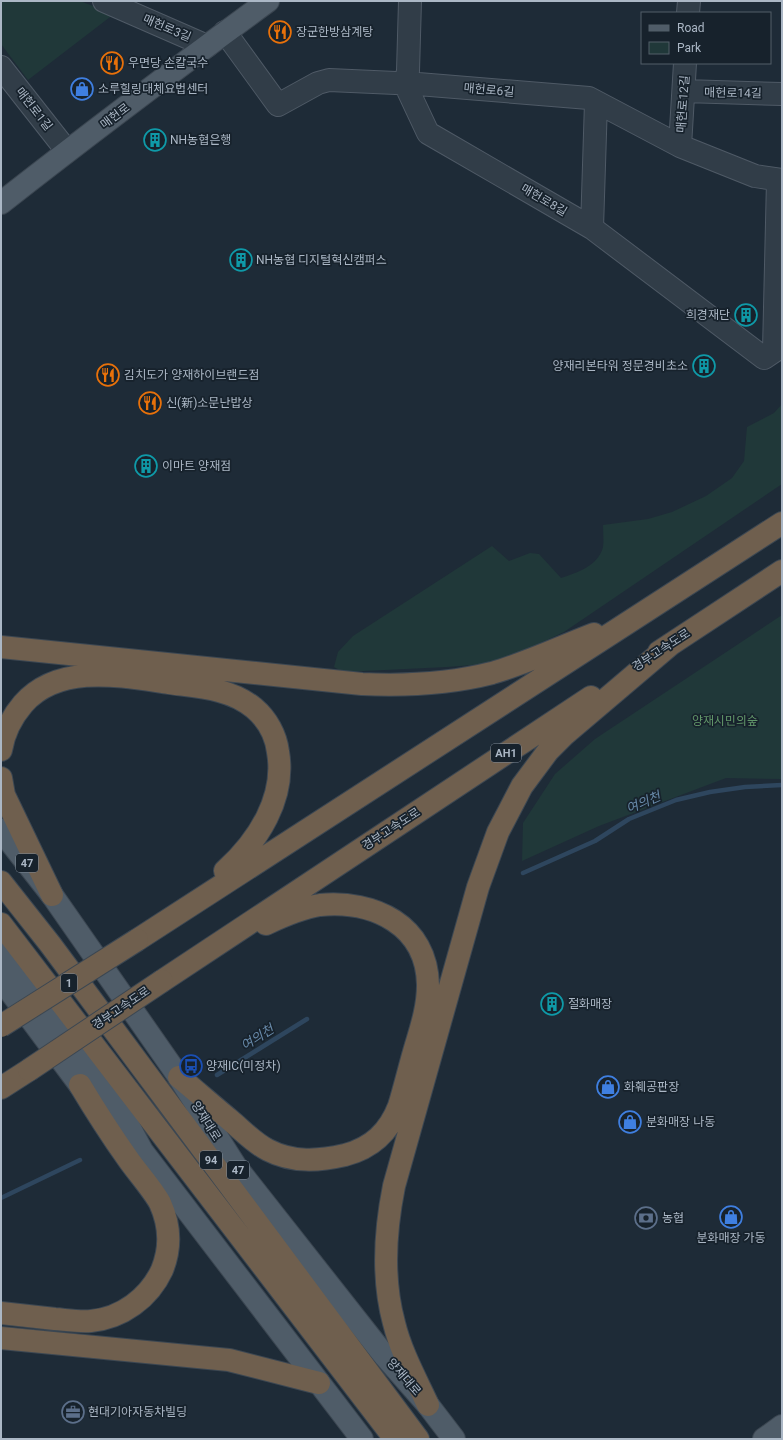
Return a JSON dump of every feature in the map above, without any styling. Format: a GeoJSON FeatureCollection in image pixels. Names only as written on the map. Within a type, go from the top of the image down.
{"type":"FeatureCollection","features":[{"type":"Feature","properties":{"kind":"highway"},"geometry":{"type":"LineString","coordinates":[[174,915],[640,616],[782,523]]}},
{"type":"Feature","properties":{"kind":"highway","name":"경부고속도로"},"geometry":{"type":"LineString","coordinates":[[1,1088],[198,956],[782,571]]}},
{"type":"Feature","properties":{"kind":"highway"},"geometry":{"type":"LineString","coordinates":[[1,647],[362,684],[416,684],[446,682],[502,670],[640,616]]}},
{"type":"Feature","properties":{"kind":"highway"},"geometry":{"type":"LineString","coordinates":[[428,1406],[394,1324],[388,1282],[386,1248],[387,1233],[394,1186],[478,887],[498,832],[532,772],[548,751],[565,734],[671,644]]}},
{"type":"Feature","properties":{"kind":"highway"},"geometry":{"type":"LineString","coordinates":[[1,750],[3,737],[9,724],[17,711],[27,700],[38,690],[49,684],[71,677],[99,675],[118,676],[219,690],[244,700],[265,718],[272,730],[277,744],[280,772],[279,784],[272,808],[263,826],[247,850],[174,915]]}},
{"type":"Feature","properties":{"kind":"highway"},"geometry":{"type":"LineString","coordinates":[[1,778],[4,795],[52,895]]}},
{"type":"Feature","properties":{"kind":"highway","name":"양재대로"},"geometry":{"type":"LineString","coordinates":[[1,882],[50,944],[418,1439]]}},
{"type":"Feature","properties":{"kind":"highway"},"geometry":{"type":"LineString","coordinates":[[179,1077],[268,1150],[289,1157],[308,1160],[328,1159],[356,1152],[369,1146],[376,1140],[395,1116],[426,1008],[428,985],[427,974],[416,944],[399,923],[370,908],[332,905],[309,907],[289,913],[198,956]]}},
{"type":"Feature","properties":{"kind":"highway","name":"1"},"geometry":{"type":"LineString","coordinates":[[1,1026],[174,915]]}},
{"type":"Feature","properties":{"kind":"highway","name":"94"},"geometry":{"type":"LineString","coordinates":[[1,924],[395,1439]]}},
{"type":"Feature","properties":{"kind":"highway"},"geometry":{"type":"LineString","coordinates":[[1,1313],[86,1321],[108,1318],[130,1307],[147,1294],[155,1283],[165,1262],[169,1241],[168,1229],[159,1202],[107,1130],[80,1085]]}},
{"type":"Feature","properties":{"kind":"highway"},"geometry":{"type":"LineString","coordinates":[[1,1338],[229,1360],[319,1383]]}},
{"type":"Feature","properties":{"kind":"main road","name":"매헌로"},"geometry":{"type":"LineString","coordinates":[[1,204],[67,151],[224,32],[268,1]]}},
{"type":"Feature","properties":{"kind":"main road","name":"양재대로"},"geometry":{"type":"LineString","coordinates":[[1,830],[52,895],[179,1077],[236,1167],[384,1355],[454,1439]]}},
{"type":"Feature","properties":{"kind":"main road"},"geometry":{"type":"LineString","coordinates":[[1,952],[126,1121],[142,1151],[362,1439]]}},
{"type":"Feature","properties":{"kind":"main road"},"geometry":{"type":"LineString","coordinates":[[1,979],[80,1085],[116,1127],[142,1151]]}},
{"type":"Feature","properties":{"kind":"main road"},"geometry":{"type":"LineString","coordinates":[[764,1439],[782,1426]]}},
{"type":"Feature","properties":{"kind":"street","name":"매헌로3길"},"geometry":{"type":"LineString","coordinates":[[104,1],[207,46]]}},
{"type":"Feature","properties":{"kind":"street"},"geometry":{"type":"LineString","coordinates":[[405,84],[408,71],[410,1]]}},
{"type":"Feature","properties":{"kind":"street"},"geometry":{"type":"LineString","coordinates":[[688,12],[689,1]]}},
{"type":"Feature","properties":{"kind":"street","name":"매헌로6길"},"geometry":{"type":"LineString","coordinates":[[224,32],[278,105],[318,82],[330,80],[405,84],[589,98],[680,146],[755,176],[780,180],[773,351]]}},
{"type":"Feature","properties":{"kind":"street","name":"매헌로12길"},"geometry":{"type":"LineString","coordinates":[[680,146],[685,64]]}},
{"type":"Feature","properties":{"kind":"street","name":"매헌로1길"},"geometry":{"type":"LineString","coordinates":[[1,67],[67,151]]}},
{"type":"Feature","properties":{"kind":"street","name":"매헌로8길"},"geometry":{"type":"LineString","coordinates":[[405,84],[428,133],[592,228],[773,351]]}},
{"type":"Feature","properties":{"kind":"street","name":"매헌로14길"},"geometry":{"type":"LineString","coordinates":[[684,92],[782,94]]}},
{"type":"Feature","properties":{"kind":"street"},"geometry":{"type":"LineString","coordinates":[[592,228],[596,102]]}},
{"type":"Feature","properties":{"kind":"green space"},"geometry":{"type":"Polygon","coordinates":[[[1,1],[80,1],[114,14],[28,80],[1,44],[1,1]]]}},
{"type":"Feature","properties":{"kind":"green space"},"geometry":{"type":"Polygon","coordinates":[[[782,404],[782,484],[564,632],[498,663],[343,672],[334,667],[338,652],[353,636],[492,546],[509,561],[530,553],[539,554],[561,578],[574,574],[586,567],[597,559],[601,553],[603,547],[603,525],[648,519],[672,512],[706,496],[732,478],[744,461],[747,427],[774,413],[782,404]]]}},
{"type":"Feature","properties":{"kind":"green space","name":"양재시민의숲"},"geometry":{"type":"Polygon","coordinates":[[[782,615],[782,779],[726,778],[599,826],[522,861],[523,823],[555,774],[595,739],[782,615]]]}},
{"type":"Feature","properties":{"kind":"waterway","name":"여의천"},"geometry":{"type":"LineString","coordinates":[[523,873],[595,841],[629,819],[676,800],[710,792],[745,787],[782,785]]}},
{"type":"Feature","properties":{"kind":"waterway","name":"여의천"},"geometry":{"type":"LineString","coordinates":[[217,1075],[307,1019]]}},
{"type":"Feature","properties":{"kind":"waterway","name":"여의천"},"geometry":{"type":"LineString","coordinates":[[1,1198],[80,1160]]}},
{"type":"Feature","properties":{"kind":"place","name":"장군한방삼계탕"},"geometry":{"type":"Point","coordinates":[280,32]}},
{"type":"Feature","properties":{"kind":"place","name":"우면당 손칼국수"},"geometry":{"type":"Point","coordinates":[112,63]}},
{"type":"Feature","properties":{"kind":"place","name":"소루힐링대체요법센터"},"geometry":{"type":"Point","coordinates":[82,89]}},
{"type":"Feature","properties":{"kind":"place","name":"NH농협은행"},"geometry":{"type":"Point","coordinates":[155,140]}},
{"type":"Feature","properties":{"kind":"place","name":"NH농협 디지털혁신캠퍼스"},"geometry":{"type":"Point","coordinates":[241,260]}},
{"type":"Feature","properties":{"kind":"place","name":"희경재단"},"geometry":{"type":"Point","coordinates":[746,315]}},
{"type":"Feature","properties":{"kind":"place","name":"양재리본타워 정문경비초소"},"geometry":{"type":"Point","coordinates":[704,366]}},
{"type":"Feature","properties":{"kind":"place","name":"김치도가 양재하이브랜드점"},"geometry":{"type":"Point","coordinates":[108,375]}},
{"type":"Feature","properties":{"kind":"place","name":"신(新)소문난밥상"},"geometry":{"type":"Point","coordinates":[150,403]}},
{"type":"Feature","properties":{"kind":"place","name":"이마트 양재점"},"geometry":{"type":"Point","coordinates":[146,466]}},
{"type":"Feature","properties":{"kind":"place","name":"절화매장"},"geometry":{"type":"Point","coordinates":[552,1004]}},
{"type":"Feature","properties":{"kind":"place","name":"양재IC(미정차)"},"geometry":{"type":"Point","coordinates":[191,1066]}},
{"type":"Feature","properties":{"kind":"place","name":"화훼공판장"},"geometry":{"type":"Point","coordinates":[608,1087]}},
{"type":"Feature","properties":{"kind":"place","name":"분화매장 나동"},"geometry":{"type":"Point","coordinates":[630,1122]}},
{"type":"Feature","properties":{"kind":"place","name":"분화매장 가동"},"geometry":{"type":"Point","coordinates":[731,1217]}},
{"type":"Feature","properties":{"kind":"place","name":"농협"},"geometry":{"type":"Point","coordinates":[646,1218]}},
{"type":"Feature","properties":{"kind":"place","name":"현대기아자동차빌딩"},"geometry":{"type":"Point","coordinates":[73,1412]}}]}
